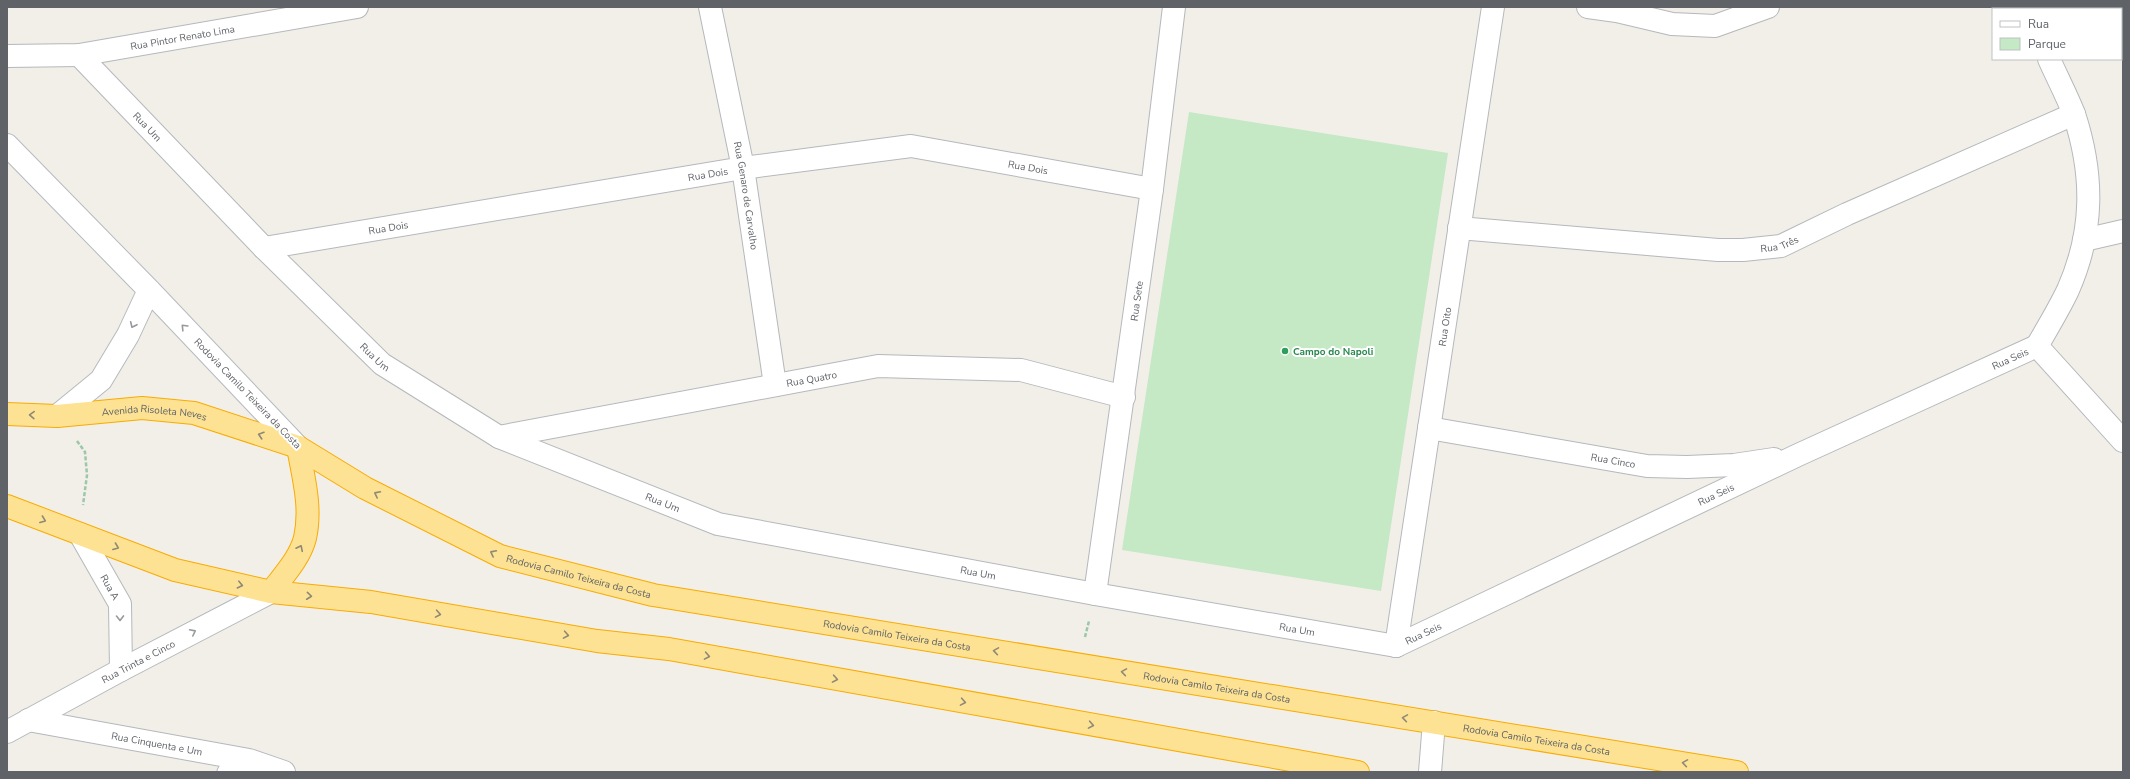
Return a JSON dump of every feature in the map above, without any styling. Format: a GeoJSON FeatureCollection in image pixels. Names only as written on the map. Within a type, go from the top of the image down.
{"type":"FeatureCollection","features":[{"type":"Feature","properties":{"kind":"highway","name":"Avenida Risoleta Neves"},"geometry":{"type":"LineString","coordinates":[[7,414],[57,416],[142,408],[194,413],[298,446]]}},
{"type":"Feature","properties":{"kind":"highway"},"geometry":{"type":"LineString","coordinates":[[271,592],[294,563],[305,538],[308,502],[298,446]]}},
{"type":"Feature","properties":{"kind":"highway","name":"Rodovia Camilo Teixeira da Costa"},"geometry":{"type":"LineString","coordinates":[[298,446],[365,488],[500,556],[653,595],[1737,772]]}},
{"type":"Feature","properties":{"kind":"highway"},"geometry":{"type":"LineString","coordinates":[[7,506],[175,570],[271,592],[370,602],[598,641],[669,649],[1358,772]]}},
{"type":"Feature","properties":{"kind":"street","name":"Rua Pintor Renato Lima"},"geometry":{"type":"LineString","coordinates":[[7,56],[79,55],[356,7]]}},
{"type":"Feature","properties":{"kind":"street","name":"Rua Genaro de Carvalho"},"geometry":{"type":"LineString","coordinates":[[710,7],[743,168],[775,385]]}},
{"type":"Feature","properties":{"kind":"street","name":"Rua Sete"},"geometry":{"type":"LineString","coordinates":[[1095,594],[1152,189],[1174,7]]}},
{"type":"Feature","properties":{"kind":"street","name":"Rua Oito"},"geometry":{"type":"LineString","coordinates":[[1396,646],[1493,7]]}},
{"type":"Feature","properties":{"kind":"street"},"geometry":{"type":"LineString","coordinates":[[1588,7],[1618,9],[1672,24],[1715,26],[1768,7]]}},
{"type":"Feature","properties":{"kind":"street","name":"Rua Um"},"geometry":{"type":"LineString","coordinates":[[79,55],[264,248],[382,364],[500,437],[718,524],[1095,594],[1396,646]]}},
{"type":"Feature","properties":{"kind":"street"},"geometry":{"type":"LineString","coordinates":[[2049,60],[2074,114],[2086,161],[2089,195],[2088,223],[2078,264],[2068,290],[2037,346],[2123,441]]}},
{"type":"Feature","properties":{"kind":"street","name":"Rua Três"},"geometry":{"type":"LineString","coordinates":[[1459,228],[1718,250],[1744,250],[1781,246],[1847,214],[2074,114]]}},
{"type":"Feature","properties":{"kind":"street","name":"Rodovia Camilo Teixeira da Costa"},"geometry":{"type":"LineString","coordinates":[[7,145],[149,290],[298,446]]}},
{"type":"Feature","properties":{"kind":"street","name":"Rua Dois"},"geometry":{"type":"LineString","coordinates":[[264,248],[743,168],[911,146],[1152,189]]}},
{"type":"Feature","properties":{"kind":"street"},"geometry":{"type":"LineString","coordinates":[[2084,240],[2123,232]]}},
{"type":"Feature","properties":{"kind":"street"},"geometry":{"type":"LineString","coordinates":[[57,416],[101,380],[128,335],[149,290]]}},
{"type":"Feature","properties":{"kind":"street","name":"Rua Seis"},"geometry":{"type":"LineString","coordinates":[[1396,646],[1798,455],[2037,346]]}},
{"type":"Feature","properties":{"kind":"street","name":"Rua Quatro"},"geometry":{"type":"LineString","coordinates":[[500,437],[878,366],[1021,370],[1124,396]]}},
{"type":"Feature","properties":{"kind":"street","name":"Rua Cinco"},"geometry":{"type":"LineString","coordinates":[[1429,428],[1646,466],[1687,467],[1734,465],[1798,455]]}},
{"type":"Feature","properties":{"kind":"street","name":"Rua A"},"geometry":{"type":"LineString","coordinates":[[80,534],[120,604],[121,670]]}},
{"type":"Feature","properties":{"kind":"street","name":"Rua Trinta e Cinco"},"geometry":{"type":"LineString","coordinates":[[7,732],[121,670],[271,592]]}},
{"type":"Feature","properties":{"kind":"street","name":"Rua Cinquenta e Um"},"geometry":{"type":"LineString","coordinates":[[28,720],[249,760],[284,772]]}},
{"type":"Feature","properties":{"kind":"street"},"geometry":{"type":"LineString","coordinates":[[1430,772],[1434,722]]}},
{"type":"Feature","properties":{"kind":"lane"},"geometry":{"type":"LineString","coordinates":[[227,772],[249,760]]}},
{"type":"Feature","properties":{"kind":"path"},"geometry":{"type":"LineString","coordinates":[[57,416],[85,452],[87,475],[80,534]]}},
{"type":"Feature","properties":{"kind":"path"},"geometry":{"type":"LineString","coordinates":[[1084,642],[1095,594]]}},
{"type":"Feature","properties":{"kind":"green space","name":"Campo do Napoli"},"geometry":{"type":"Polygon","coordinates":[[[1189,112],[1448,153],[1381,591],[1122,550],[1189,112]]]}},
{"type":"Feature","properties":{"kind":"place","name":"Campo do Napoli"},"geometry":{"type":"Point","coordinates":[1285,351]}}]}
